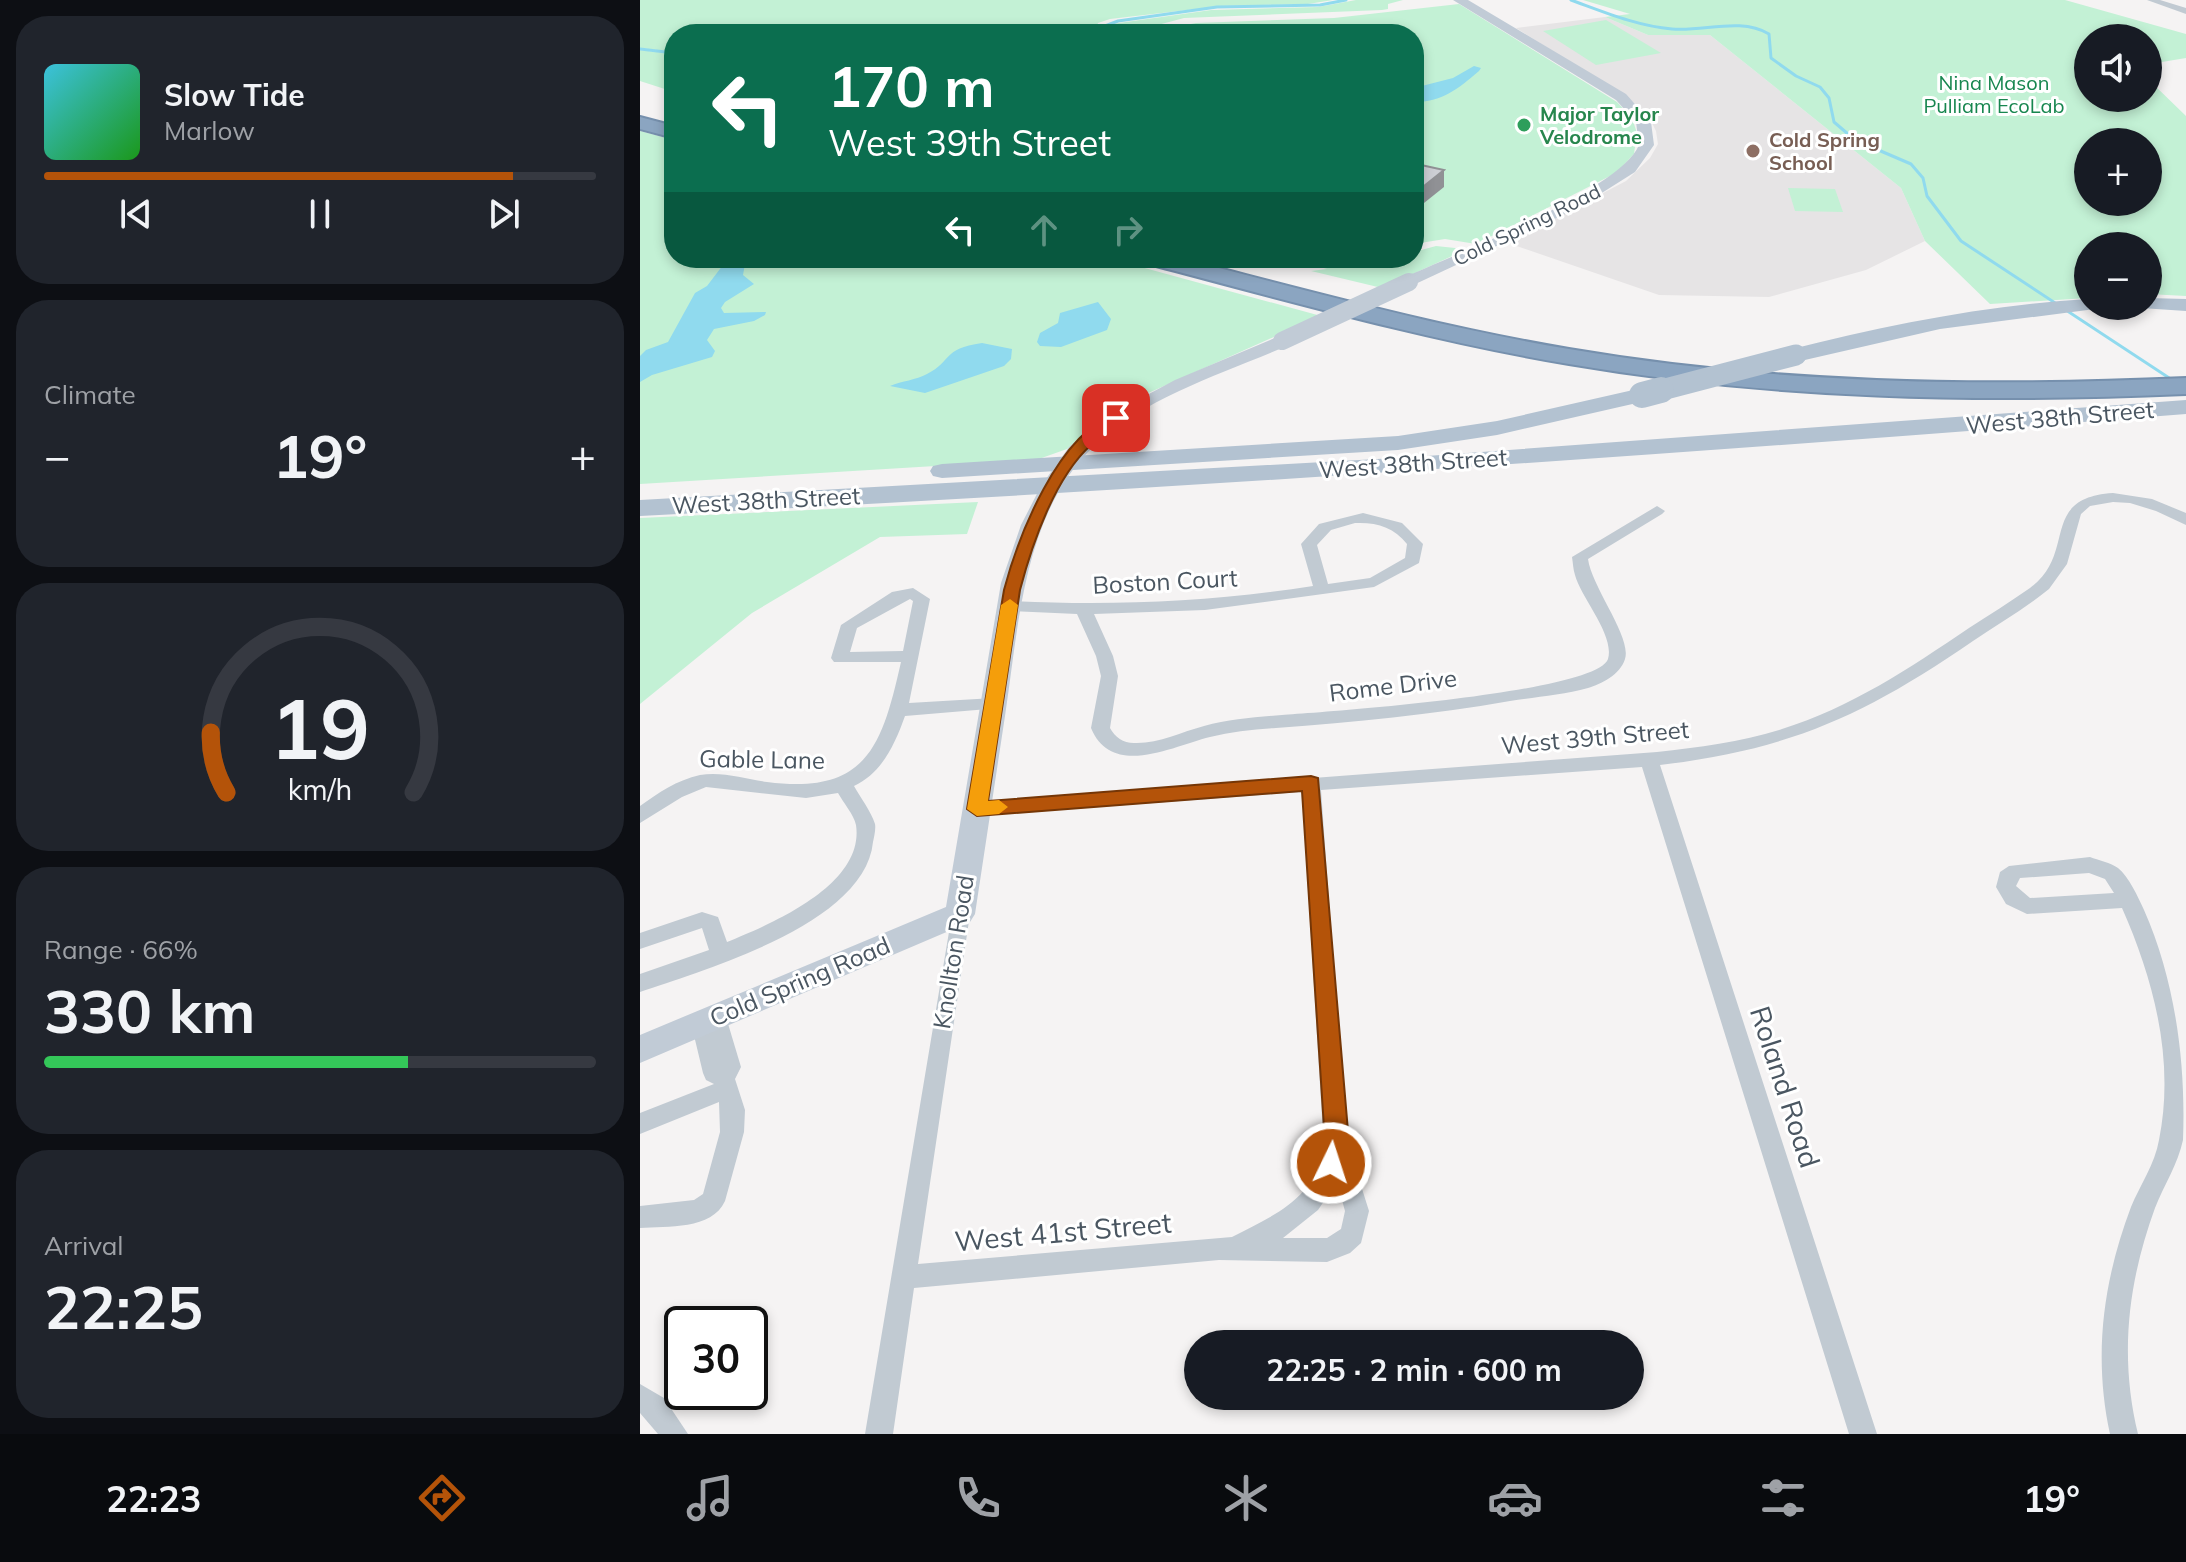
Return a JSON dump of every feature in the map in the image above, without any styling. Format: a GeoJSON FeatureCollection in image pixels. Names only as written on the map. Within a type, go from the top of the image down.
{"type":"FeatureCollection","features":[{"type":"Feature","properties":{"kind":"highway"},"geometry":{"type":"LineString","coordinates":[[640,110],[664,116]]}},
{"type":"Feature","properties":{"kind":"highway"},"geometry":{"type":"LineString","coordinates":[[640,123],[664,129]]}},
{"type":"Feature","properties":{"kind":"highway"},"geometry":{"type":"LineString","coordinates":[[1191,268],[1324,303],[1546,353],[1708,376],[1924,391],[2186,386]]}},
{"type":"Feature","properties":{"kind":"highway"},"geometry":{"type":"LineString","coordinates":[[1258,268],[1460,319],[1650,353],[1783,366],[1885,371],[2186,362]]}},
{"type":"Feature","properties":{"kind":"highway"},"geometry":{"type":"LineString","coordinates":[[1324,303],[1421,336],[1517,360],[1707,394],[1839,408],[1915,412],[2173,408]]}},
{"type":"Feature","properties":{"kind":"main road"},"geometry":{"type":"LineString","coordinates":[[2162,304],[2186,305]]}},
{"type":"Feature","properties":{"kind":"main road","name":"West 38th Street"},"geometry":{"type":"LineString","coordinates":[[640,508],[1059,476],[1420,441],[1512,425],[1642,395],[1919,325],[2012,311],[2074,306]]}},
{"type":"Feature","properties":{"kind":"main road","name":"West 38th Street"},"geometry":{"type":"LineString","coordinates":[[640,488],[1059,476],[1591,453],[2173,408]]}},
{"type":"Feature","properties":{"kind":"street","name":"Cold Spring Road"},"geometry":{"type":"LineString","coordinates":[[1059,476],[1091,437],[1124,414],[1602,189],[1636,163],[1644,152],[1648,136],[1640,115],[1621,97],[1459,0]]}},
{"type":"Feature","properties":{"kind":"street"},"geometry":{"type":"LineString","coordinates":[[2151,0],[2186,11]]}},
{"type":"Feature","properties":{"kind":"street","name":"Knollton Road"},"geometry":{"type":"LineString","coordinates":[[879,1434],[1010,606],[1021,556],[1059,476]]}},
{"type":"Feature","properties":{"kind":"street","name":"West 39th Street"},"geometry":{"type":"LineString","coordinates":[[977,809],[1649,759],[1721,750],[1778,737],[1833,717],[1869,698],[2043,587],[2061,564],[2074,512],[2087,502],[2120,498],[2146,501],[2186,520]]}},
{"type":"Feature","properties":{"kind":"street","name":"Rome Drive"},"geometry":{"type":"LineString","coordinates":[[1084,610],[1110,677],[1108,696],[1099,721],[1100,731],[1111,742],[1129,749],[1151,748],[1212,730],[1248,724],[1377,715],[1584,683],[1606,673],[1614,665],[1618,651],[1615,637],[1581,576],[1580,557],[1657,511]]}},
{"type":"Feature","properties":{"kind":"street","name":"Boston Court"},"geometry":{"type":"LineString","coordinates":[[1010,606],[1084,610],[1206,606],[1355,587],[1390,575],[1413,560],[1413,541],[1400,528],[1379,520],[1348,519],[1325,527],[1309,544],[1322,590]]}},
{"type":"Feature","properties":{"kind":"street","name":"Gable Lane"},"geometry":{"type":"LineString","coordinates":[[640,816],[686,786],[703,781],[789,791],[844,786],[882,751],[899,710],[911,656],[922,599],[913,593],[898,596],[852,622],[846,629],[839,656],[845,660],[911,656]]}},
{"type":"Feature","properties":{"kind":"street"},"geometry":{"type":"LineString","coordinates":[[899,710],[994,704]]}},
{"type":"Feature","properties":{"kind":"street","name":"Roland Road"},"geometry":{"type":"LineString","coordinates":[[1649,759],[1863,1434]]}},
{"type":"Feature","properties":{"kind":"street"},"geometry":{"type":"LineString","coordinates":[[1311,783],[1337,1143]]}},
{"type":"Feature","properties":{"kind":"street","name":"Gable Lane"},"geometry":{"type":"LineString","coordinates":[[640,983],[794,922],[818,908],[848,880],[862,855],[867,830],[860,806],[844,786]]}},
{"type":"Feature","properties":{"kind":"street"},"geometry":{"type":"LineString","coordinates":[[2124,1434],[2112,1368],[2115,1319],[2136,1227],[2167,1155],[2176,1091],[2175,1050],[2164,991],[2149,945],[2129,900],[2112,874],[2090,865],[2016,871],[2005,882],[2009,893],[2027,906],[2129,900]]}},
{"type":"Feature","properties":{"kind":"street","name":"Cold Spring Road"},"geometry":{"type":"LineString","coordinates":[[640,1049],[960,914]]}},
{"type":"Feature","properties":{"kind":"street"},"geometry":{"type":"LineString","coordinates":[[640,941],[702,920],[711,923],[720,952]]}},
{"type":"Feature","properties":{"kind":"street"},"geometry":{"type":"LineString","coordinates":[[640,1217],[699,1211],[713,1201],[732,1132],[733,1110],[725,1083],[714,1073],[708,1020]]}},
{"type":"Feature","properties":{"kind":"street"},"geometry":{"type":"LineString","coordinates":[[640,1124],[725,1083]]}},
{"type":"Feature","properties":{"kind":"street","name":"West 41st Street"},"geometry":{"type":"LineString","coordinates":[[1228,1249],[1263,1237],[1306,1207],[1321,1187],[1337,1143]]}},
{"type":"Feature","properties":{"kind":"street","name":"West 41st Street"},"geometry":{"type":"LineString","coordinates":[[904,1277],[1228,1249],[1327,1250],[1341,1245],[1352,1235],[1356,1224],[1357,1211],[1337,1143]]}},
{"type":"Feature","properties":{"kind":"street"},"geometry":{"type":"LineString","coordinates":[[640,1397],[655,1407],[674,1434]]}},
{"type":"Feature","properties":{"kind":"shaded area","name":"Cold Spring School"},"geometry":{"type":"Polygon","coordinates":[[[1605,17],[1648,35],[1710,35],[1901,188],[1925,241],[1866,270],[1769,297],[1659,295],[1508,243],[1626,181],[1650,158],[1658,144],[1648,115],[1631,100],[1516,28],[1605,17]]]}},
{"type":"Feature","properties":{"kind":"green space"},"geometry":{"type":"Polygon","coordinates":[[[640,0],[1333,0],[1308,4],[1222,6],[1110,19],[1098,24],[664,24],[664,51],[640,48],[640,0]]]}},
{"type":"Feature","properties":{"kind":"green space"},"geometry":{"type":"Polygon","coordinates":[[[1356,0],[1403,0],[1388,4],[1388,9],[1382,10],[1184,18],[1162,24],[1112,24],[1211,10],[1318,7],[1356,0]]]}},
{"type":"Feature","properties":{"kind":"green space","name":"Nina Mason Pulliam EcoLab"},"geometry":{"type":"Polygon","coordinates":[[[1583,0],[2065,0],[2150,24],[2074,24],[2074,112],[2162,112],[2162,93],[2186,116],[2186,296],[2162,295],[2162,232],[2074,232],[2074,299],[1990,304],[1925,241],[1901,188],[1710,35],[1648,35],[1605,17],[1630,14],[1583,0]]]}},
{"type":"Feature","properties":{"kind":"green space","name":"Major Taylor Velodrome"},"geometry":{"type":"Polygon","coordinates":[[[1459,4],[1617,102],[1632,118],[1637,133],[1634,154],[1616,173],[1476,244],[1445,239],[1424,242],[1424,24],[1191,24],[1334,18],[1459,4]]]}},
{"type":"Feature","properties":{"kind":"green space"},"geometry":{"type":"Polygon","coordinates":[[[1606,20],[1661,53],[1596,65],[1543,31],[1606,20]]]}},
{"type":"Feature","properties":{"kind":"green space","name":"Nina Mason Pulliam EcoLab"},"geometry":{"type":"Polygon","coordinates":[[[2162,27],[2186,34],[2186,58],[2162,62],[2162,27]]]}},
{"type":"Feature","properties":{"kind":"green space"},"geometry":{"type":"Polygon","coordinates":[[[640,50],[664,53],[664,89],[640,81],[640,50]]]}},
{"type":"Feature","properties":{"kind":"green space"},"geometry":{"type":"Polygon","coordinates":[[[640,131],[664,137],[664,268],[1145,268],[1321,316],[1117,407],[1067,449],[1036,460],[640,484],[640,131]]]}},
{"type":"Feature","properties":{"kind":"green space"},"geometry":{"type":"Polygon","coordinates":[[[1788,188],[1835,189],[1843,212],[1795,211],[1788,188]]]}},
{"type":"Feature","properties":{"kind":"green space"},"geometry":{"type":"Polygon","coordinates":[[[1436,246],[1455,248],[1461,252],[1382,288],[1311,271],[1327,269],[1324,268],[1424,268],[1424,249],[1436,246]]]}},
{"type":"Feature","properties":{"kind":"green space"},"geometry":{"type":"Polygon","coordinates":[[[978,502],[967,534],[880,537],[752,613],[640,704],[640,518],[978,502]]]}},
{"type":"Feature","properties":{"kind":"water"},"geometry":{"type":"Polygon","coordinates":[[[1474,66],[1481,68],[1449,93],[1424,101],[1424,85],[1453,78],[1474,66]]]}},
{"type":"Feature","properties":{"kind":"water"},"geometry":{"type":"Polygon","coordinates":[[[721,268],[744,268],[743,275],[754,284],[725,302],[721,308],[724,313],[766,312],[765,315],[754,321],[714,329],[707,340],[715,351],[712,357],[652,375],[640,382],[640,356],[646,350],[668,342],[695,293],[707,286],[721,268]]]}},
{"type":"Feature","properties":{"kind":"water"},"geometry":{"type":"Polygon","coordinates":[[[1098,302],[1111,319],[1107,330],[1061,347],[1040,346],[1037,342],[1040,333],[1058,323],[1060,313],[1098,302]]]}},
{"type":"Feature","properties":{"kind":"water"},"geometry":{"type":"Polygon","coordinates":[[[982,343],[1012,349],[1011,359],[1004,366],[925,393],[890,386],[923,376],[953,352],[982,343]]]}},
{"type":"Feature","properties":{"kind":"building"},"geometry":{"type":"Polygon","coordinates":[[[1424,166],[1444,170],[1424,186],[1424,166]]]}},
{"type":"Feature","properties":{"kind":"waterway"},"geometry":{"type":"LineString","coordinates":[[1110,24],[1217,7],[1320,5],[1346,0]]}},
{"type":"Feature","properties":{"kind":"waterway"},"geometry":{"type":"LineString","coordinates":[[1571,0],[1646,25],[1684,29],[1746,26],[1769,34],[1771,58],[1796,76],[1820,87],[1829,98],[1834,122],[1855,140],[1911,164],[1923,178],[1927,196],[1961,241],[2186,389]]}},
{"type":"Feature","properties":{"kind":"waterway"},"geometry":{"type":"LineString","coordinates":[[640,49],[664,52]]}},
{"type":"Feature","properties":{"kind":"slow traffic"},"geometry":{"type":"LineString","coordinates":[[999,807],[977,809],[1010,605]]}},
{"type":"Feature","properties":{"kind":"place","name":"Major Taylor Velodrome"},"geometry":{"type":"Point","coordinates":[1524,125]}},
{"type":"Feature","properties":{"kind":"place","name":"Cold Spring School"},"geometry":{"type":"Point","coordinates":[1753,151]}},
{"type":"Feature","properties":{"kind":"route"},"geometry":{"type":"LineString","coordinates":[[1116,418],[1070,458],[1057,477],[1021,556],[1012,590],[977,809],[1311,783],[1337,1143],[1331,1163]]}}]}
